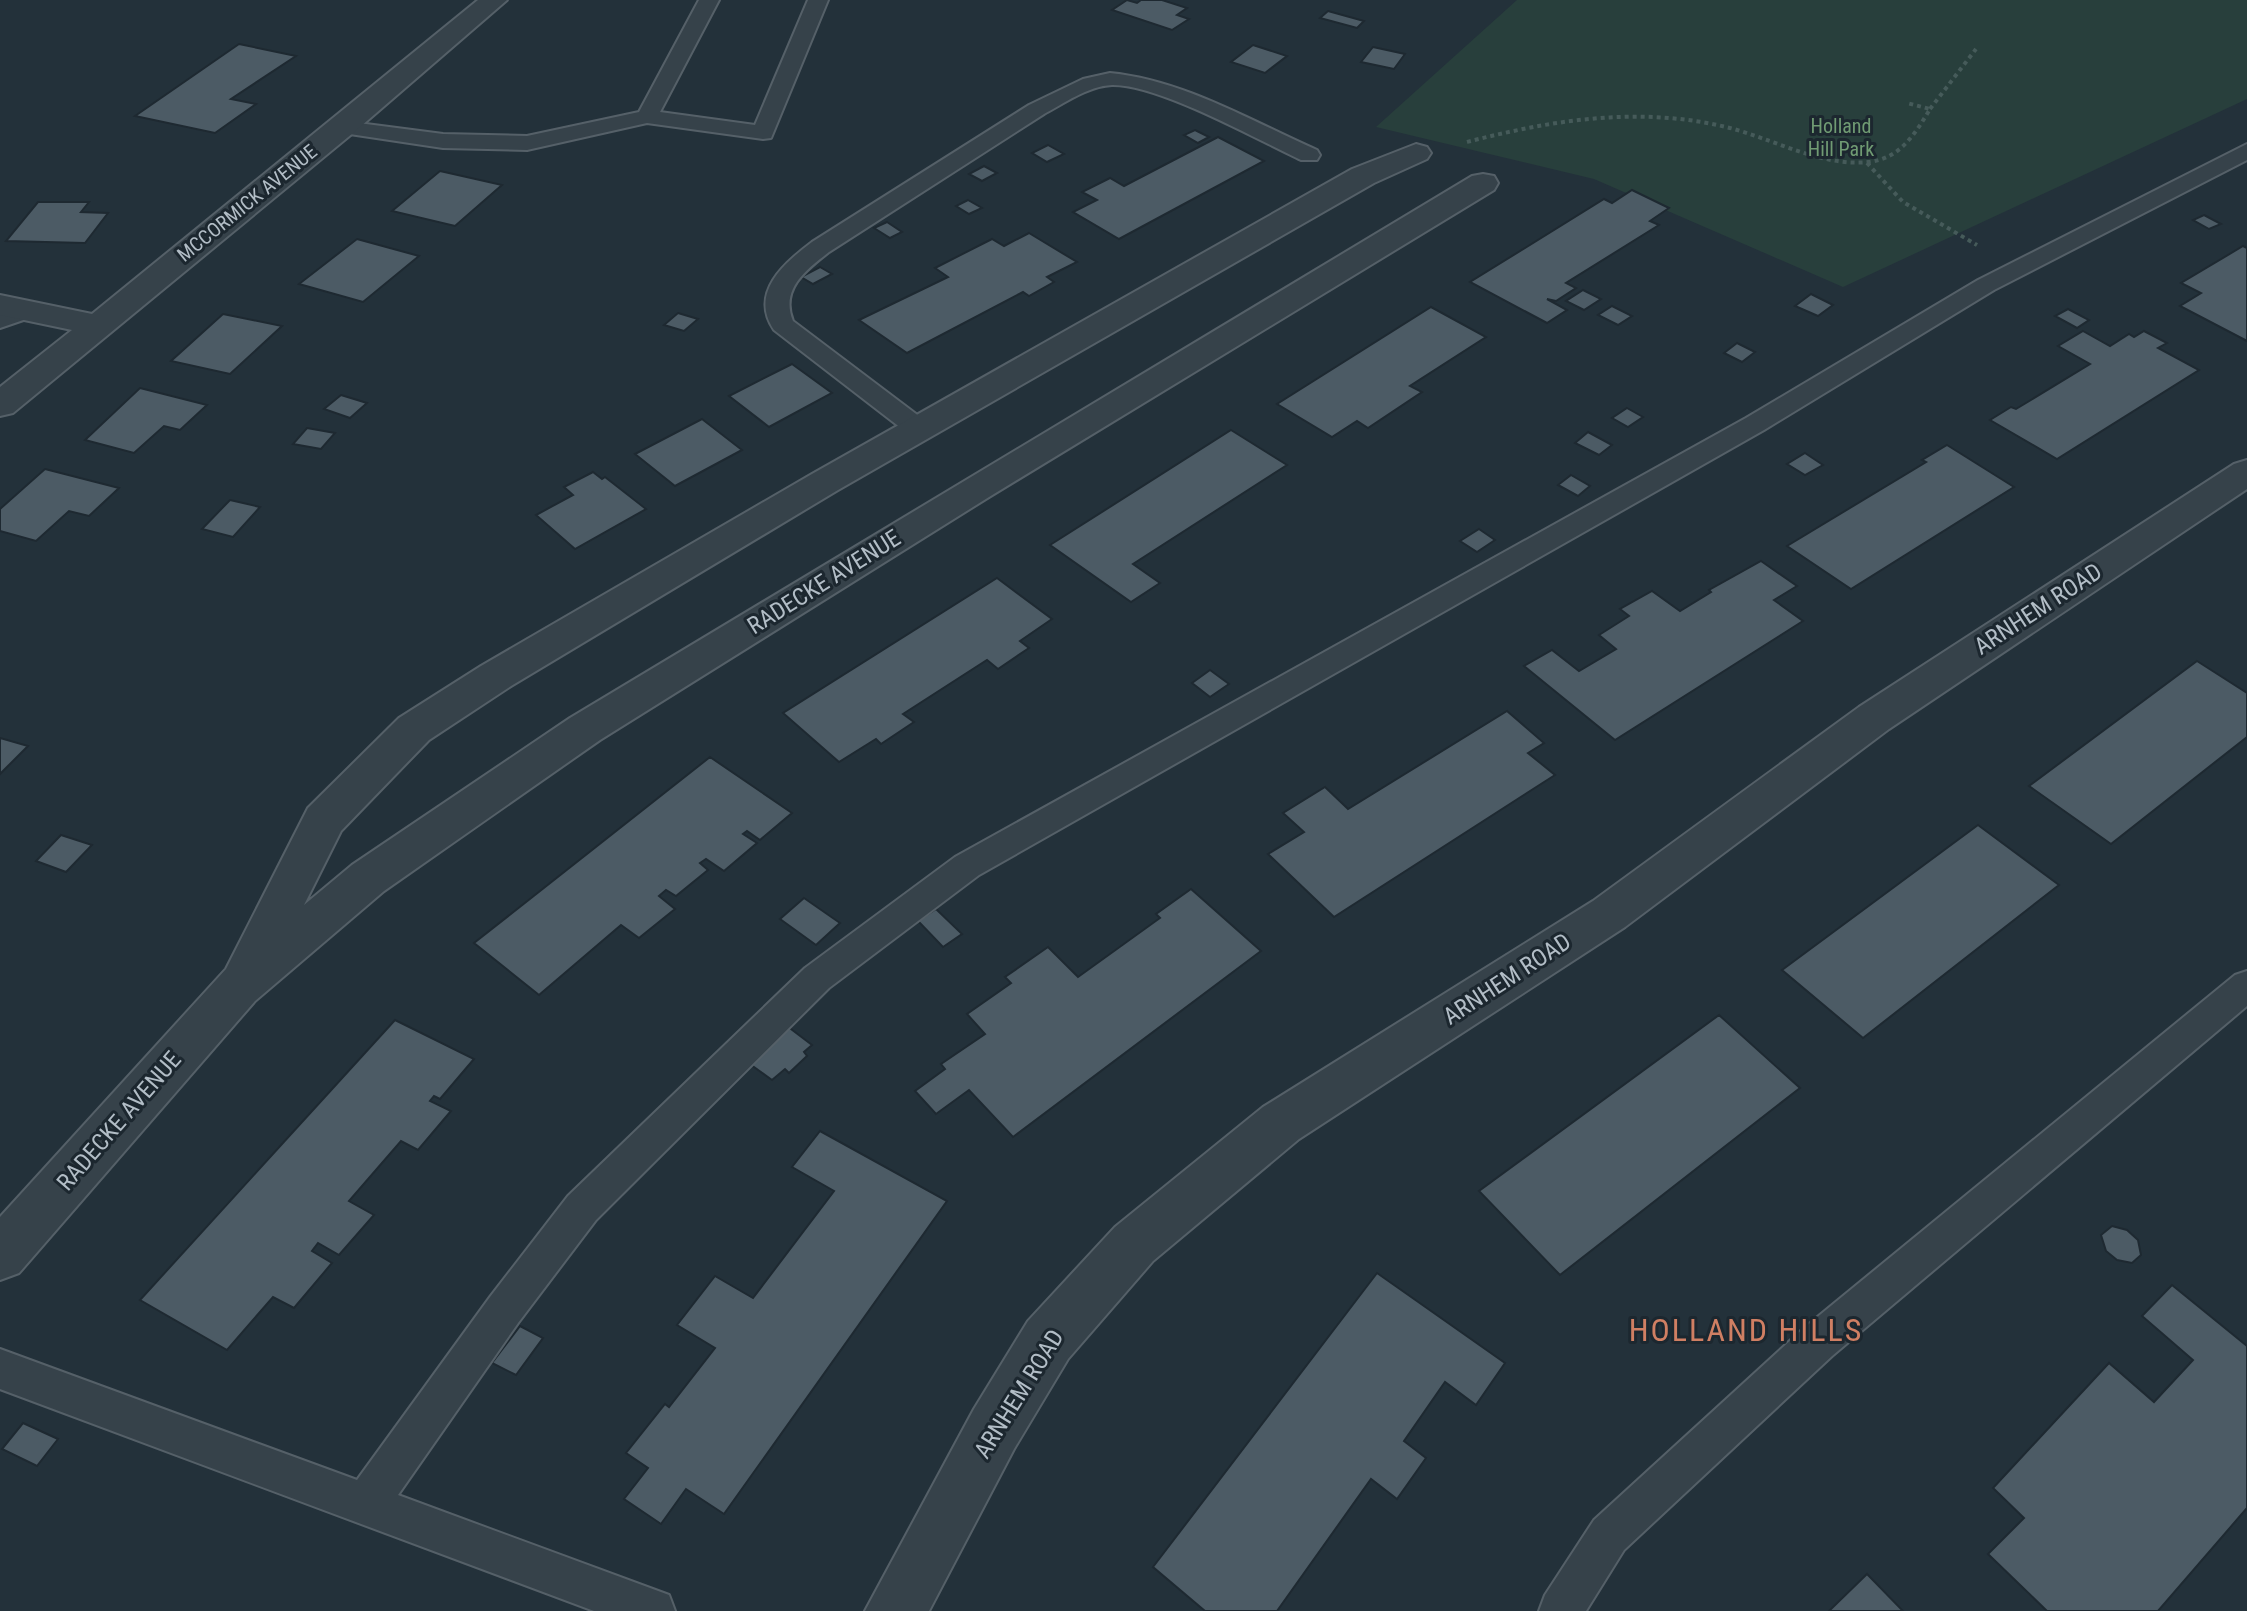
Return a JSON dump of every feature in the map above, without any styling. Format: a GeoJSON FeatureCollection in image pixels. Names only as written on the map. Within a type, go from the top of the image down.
{"type":"FeatureCollection","features":[{"type":"Feature","properties":{"kind":"street","name":"MCCORMICK AVENUE"},"geometry":{"type":"LineString","coordinates":[[0,405],[343,127],[494,0]]}},
{"type":"Feature","properties":{"kind":"street","name":"RADECKE AVENUE"},"geometry":{"type":"LineString","coordinates":[[238,987],[324,820],[414,729],[496,676],[919,429],[1363,176],[1416,153]]}},
{"type":"Feature","properties":{"kind":"street"},"geometry":{"type":"LineString","coordinates":[[1363,176],[1433,212]]}},
{"type":"Feature","properties":{"kind":"street","name":"RADECKE AVENUE"},"geometry":{"type":"LineString","coordinates":[[0,1255],[238,987],[368,878],[585,729],[990,479],[1483,183]]}},
{"type":"Feature","properties":{"kind":"street"},"geometry":{"type":"LineString","coordinates":[[10,312],[97,325]]}},
{"type":"Feature","properties":{"kind":"street","name":"ARNHEM ROAD"},"geometry":{"type":"LineString","coordinates":[[896,1611],[994,1429],[1048,1340],[1134,1244],[1281,1123],[1609,914],[1874,718],[2247,472]]}},
{"type":"Feature","properties":{"kind":"lane"},"geometry":{"type":"LineString","coordinates":[[647,117],[709,0]]}},
{"type":"Feature","properties":{"kind":"lane"},"geometry":{"type":"LineString","coordinates":[[343,127],[443,141],[516,144],[577,134],[647,117],[763,133],[818,0]]}},
{"type":"Feature","properties":{"kind":"lane"},"geometry":{"type":"LineString","coordinates":[[919,429],[783,325],[776,314],[774,300],[781,286],[796,267],[830,242],[1042,107],[1087,85],[1111,79],[1156,88],[1309,155]]}},
{"type":"Feature","properties":{"kind":"lane"},"geometry":{"type":"LineString","coordinates":[[366,1504],[504,1310],[582,1208],[817,978],[955,875],[1189,740],[1755,424],[2022,266],[2247,151]]}},
{"type":"Feature","properties":{"kind":"lane"},"geometry":{"type":"LineString","coordinates":[[1561,1611],[1609,1535],[1818,1342],[2247,985]]}},
{"type":"Feature","properties":{"kind":"lane"},"geometry":{"type":"LineString","coordinates":[[0,1369],[653,1611]]}},
{"type":"Feature","properties":{"kind":"path"},"geometry":{"type":"LineString","coordinates":[[1463,143],[1590,115],[1661,116],[1763,136],[1818,156],[1867,163],[1897,155],[1976,49]]}},
{"type":"Feature","properties":{"kind":"path"},"geometry":{"type":"LineString","coordinates":[[1907,103],[1930,109]]}},
{"type":"Feature","properties":{"kind":"path"},"geometry":{"type":"LineString","coordinates":[[1867,163],[1903,202],[1977,245],[2022,266]]}},
{"type":"Feature","properties":{"kind":"green space","name":"Holland Hill Park"},"geometry":{"type":"Polygon","coordinates":[[[1517,0],[2247,0],[2247,99],[1843,287],[1594,179],[1376,127],[1517,0]]]}},
{"type":"Feature","properties":{"kind":"building"},"geometry":{"type":"Polygon","coordinates":[[[1127,0],[1137,3],[1141,0],[1162,0],[1187,8],[1177,15],[1189,19],[1172,30],[1112,10],[1127,0]]]}},
{"type":"Feature","properties":{"kind":"building"},"geometry":{"type":"Polygon","coordinates":[[[1328,11],[1364,21],[1357,28],[1320,18],[1328,11]]]}},
{"type":"Feature","properties":{"kind":"building"},"geometry":{"type":"Polygon","coordinates":[[[239,44],[296,56],[231,99],[256,104],[215,133],[135,116],[239,44]]]}},
{"type":"Feature","properties":{"kind":"building"},"geometry":{"type":"Polygon","coordinates":[[[1253,45],[1287,56],[1265,73],[1231,62],[1253,45]]]}},
{"type":"Feature","properties":{"kind":"building"},"geometry":{"type":"Polygon","coordinates":[[[1373,47],[1405,54],[1394,69],[1361,62],[1373,47]]]}},
{"type":"Feature","properties":{"kind":"building"},"geometry":{"type":"Polygon","coordinates":[[[1195,130],[1209,137],[1198,143],[1184,135],[1195,130]]]}},
{"type":"Feature","properties":{"kind":"building"},"geometry":{"type":"Polygon","coordinates":[[[1218,137],[1264,161],[1119,239],[1073,212],[1097,200],[1082,192],[1110,178],[1124,186],[1218,137]]]}},
{"type":"Feature","properties":{"kind":"building"},"geometry":{"type":"Polygon","coordinates":[[[1048,145],[1064,154],[1047,162],[1032,153],[1048,145]]]}},
{"type":"Feature","properties":{"kind":"building"},"geometry":{"type":"Polygon","coordinates":[[[984,166],[997,173],[982,181],[969,174],[984,166]]]}},
{"type":"Feature","properties":{"kind":"building"},"geometry":{"type":"Polygon","coordinates":[[[440,171],[502,185],[455,226],[392,211],[440,171]]]}},
{"type":"Feature","properties":{"kind":"building"},"geometry":{"type":"Polygon","coordinates":[[[1632,190],[1669,208],[1650,221],[1659,225],[1566,283],[1576,288],[1556,301],[1547,299],[1567,310],[1547,323],[1470,282],[1604,199],[1612,203],[1632,190]]]}},
{"type":"Feature","properties":{"kind":"building"},"geometry":{"type":"Polygon","coordinates":[[[968,200],[982,208],[969,214],[956,206],[968,200]]]}},
{"type":"Feature","properties":{"kind":"building"},"geometry":{"type":"Polygon","coordinates":[[[38,202],[89,202],[81,212],[108,213],[85,243],[6,241],[38,202]]]}},
{"type":"Feature","properties":{"kind":"building"},"geometry":{"type":"Polygon","coordinates":[[[2204,215],[2221,224],[2209,229],[2193,220],[2204,215]]]}},
{"type":"Feature","properties":{"kind":"building"},"geometry":{"type":"Polygon","coordinates":[[[887,222],[902,232],[890,238],[874,228],[887,222]]]}},
{"type":"Feature","properties":{"kind":"building"},"geometry":{"type":"Polygon","coordinates":[[[1029,233],[1077,262],[1047,277],[1054,282],[1029,296],[1023,292],[907,353],[859,320],[948,277],[935,268],[992,239],[1004,246],[1029,233]]]}},
{"type":"Feature","properties":{"kind":"building"},"geometry":{"type":"Polygon","coordinates":[[[357,239],[419,256],[363,302],[299,284],[357,239]]]}},
{"type":"Feature","properties":{"kind":"building"},"geometry":{"type":"Polygon","coordinates":[[[2243,246],[2247,248],[2247,341],[2180,306],[2201,293],[2181,283],[2243,246]]]}},
{"type":"Feature","properties":{"kind":"building"},"geometry":{"type":"Polygon","coordinates":[[[820,267],[832,274],[813,284],[801,277],[820,267]]]}},
{"type":"Feature","properties":{"kind":"building"},"geometry":{"type":"Polygon","coordinates":[[[1583,290],[1601,299],[1584,310],[1566,301],[1583,290]]]}},
{"type":"Feature","properties":{"kind":"building"},"geometry":{"type":"Polygon","coordinates":[[[1811,294],[1833,305],[1818,316],[1795,306],[1811,294]]]}},
{"type":"Feature","properties":{"kind":"building"},"geometry":{"type":"Polygon","coordinates":[[[1612,306],[1632,316],[1618,325],[1598,315],[1612,306]]]}},
{"type":"Feature","properties":{"kind":"building"},"geometry":{"type":"Polygon","coordinates":[[[1431,307],[1486,337],[1410,386],[1422,392],[1368,428],[1357,421],[1332,437],[1277,404],[1431,307]]]}},
{"type":"Feature","properties":{"kind":"building"},"geometry":{"type":"Polygon","coordinates":[[[2068,309],[2089,320],[2077,328],[2055,316],[2068,309]]]}},
{"type":"Feature","properties":{"kind":"building"},"geometry":{"type":"Polygon","coordinates":[[[678,313],[698,319],[684,331],[664,325],[678,313]]]}},
{"type":"Feature","properties":{"kind":"building"},"geometry":{"type":"Polygon","coordinates":[[[223,314],[282,326],[230,374],[171,361],[223,314]]]}},
{"type":"Feature","properties":{"kind":"building"},"geometry":{"type":"Polygon","coordinates":[[[2083,331],[2110,346],[2129,334],[2134,337],[2144,331],[2167,343],[2158,348],[2199,370],[2057,459],[1990,420],[2011,407],[2016,409],[2090,364],[2058,346],[2083,331]]]}},
{"type":"Feature","properties":{"kind":"building"},"geometry":{"type":"Polygon","coordinates":[[[1737,343],[1755,352],[1742,362],[1724,353],[1737,343]]]}},
{"type":"Feature","properties":{"kind":"building"},"geometry":{"type":"Polygon","coordinates":[[[792,364],[832,393],[769,427],[729,396],[792,364]]]}},
{"type":"Feature","properties":{"kind":"building"},"geometry":{"type":"Polygon","coordinates":[[[140,388],[207,405],[180,430],[164,426],[134,453],[85,440],[140,388]]]}},
{"type":"Feature","properties":{"kind":"building"},"geometry":{"type":"Polygon","coordinates":[[[341,395],[367,403],[350,418],[324,409],[341,395]]]}},
{"type":"Feature","properties":{"kind":"building"},"geometry":{"type":"Polygon","coordinates":[[[1627,408],[1643,417],[1628,427],[1612,418],[1627,408]]]}},
{"type":"Feature","properties":{"kind":"building"},"geometry":{"type":"Polygon","coordinates":[[[702,419],[742,450],[675,486],[635,454],[702,419]]]}},
{"type":"Feature","properties":{"kind":"building"},"geometry":{"type":"Polygon","coordinates":[[[307,428],[335,433],[321,449],[293,444],[307,428]]]}},
{"type":"Feature","properties":{"kind":"building"},"geometry":{"type":"Polygon","coordinates":[[[1231,430],[1287,465],[1133,564],[1160,583],[1131,602],[1050,545],[1231,430]]]}},
{"type":"Feature","properties":{"kind":"building"},"geometry":{"type":"Polygon","coordinates":[[[1588,432],[1612,445],[1599,455],[1575,443],[1588,432]]]}},
{"type":"Feature","properties":{"kind":"building"},"geometry":{"type":"Polygon","coordinates":[[[1947,445],[2014,487],[1851,589],[1787,546],[1926,462],[1922,460],[1947,445]]]}},
{"type":"Feature","properties":{"kind":"building"},"geometry":{"type":"Polygon","coordinates":[[[1805,453],[1823,465],[1805,475],[1787,464],[1805,453]]]}},
{"type":"Feature","properties":{"kind":"building"},"geometry":{"type":"Polygon","coordinates":[[[45,469],[119,488],[89,516],[69,511],[36,541],[0,531],[0,509],[45,469]]]}},
{"type":"Feature","properties":{"kind":"building"},"geometry":{"type":"Polygon","coordinates":[[[593,472],[602,479],[605,477],[646,509],[575,549],[536,515],[573,495],[564,487],[593,472]]]}},
{"type":"Feature","properties":{"kind":"building"},"geometry":{"type":"Polygon","coordinates":[[[1571,475],[1590,486],[1578,496],[1558,485],[1571,475]]]}},
{"type":"Feature","properties":{"kind":"building"},"geometry":{"type":"Polygon","coordinates":[[[230,500],[260,507],[233,537],[202,529],[230,500]]]}},
{"type":"Feature","properties":{"kind":"building"},"geometry":{"type":"Polygon","coordinates":[[[1479,529],[1495,540],[1477,552],[1460,541],[1479,529]]]}},
{"type":"Feature","properties":{"kind":"building"},"geometry":{"type":"Polygon","coordinates":[[[1761,561],[1797,586],[1774,600],[1803,621],[1615,740],[1524,666],[1552,650],[1579,671],[1616,649],[1599,635],[1629,616],[1620,609],[1652,591],[1680,611],[1711,592],[1709,590],[1761,561]]]}},
{"type":"Feature","properties":{"kind":"building"},"geometry":{"type":"Polygon","coordinates":[[[997,578],[1052,619],[1020,641],[1029,648],[998,669],[987,660],[903,714],[914,722],[881,744],[876,739],[839,762],[783,713],[997,578]]]}},
{"type":"Feature","properties":{"kind":"building"},"geometry":{"type":"Polygon","coordinates":[[[2197,661],[2247,693],[2247,737],[2111,844],[2029,786],[2197,661]]]}},
{"type":"Feature","properties":{"kind":"building"},"geometry":{"type":"Polygon","coordinates":[[[1210,670],[1229,684],[1210,697],[1192,683],[1210,670]]]}},
{"type":"Feature","properties":{"kind":"building"},"geometry":{"type":"Polygon","coordinates":[[[1507,711],[1544,743],[1528,753],[1555,775],[1334,917],[1268,854],[1304,832],[1283,813],[1325,787],[1348,809],[1507,711]]]}},
{"type":"Feature","properties":{"kind":"building"},"geometry":{"type":"Polygon","coordinates":[[[0,738],[28,746],[0,774],[0,738]]]}},
{"type":"Feature","properties":{"kind":"building"},"geometry":{"type":"Polygon","coordinates":[[[710,757],[792,813],[760,840],[747,831],[743,834],[757,843],[724,871],[706,859],[700,863],[708,870],[676,896],[666,890],[659,896],[675,909],[639,938],[621,925],[539,995],[474,943],[710,757]]]}},
{"type":"Feature","properties":{"kind":"building"},"geometry":{"type":"Polygon","coordinates":[[[1978,825],[2059,885],[1863,1038],[1782,970],[1978,825]]]}},
{"type":"Feature","properties":{"kind":"building"},"geometry":{"type":"Polygon","coordinates":[[[61,835],[92,845],[66,872],[36,861],[61,835]]]}},
{"type":"Feature","properties":{"kind":"building"},"geometry":{"type":"Polygon","coordinates":[[[1191,889],[1261,951],[1013,1137],[969,1090],[936,1114],[915,1091],[945,1069],[941,1064],[985,1034],[967,1014],[1011,983],[1005,977],[1048,947],[1078,977],[1160,918],[1156,914],[1191,889]]]}},
{"type":"Feature","properties":{"kind":"building"},"geometry":{"type":"Polygon","coordinates":[[[804,898],[840,923],[816,945],[780,919],[804,898]]]}},
{"type":"Feature","properties":{"kind":"building"},"geometry":{"type":"Polygon","coordinates":[[[936,909],[962,934],[943,947],[918,921],[936,909]]]}},
{"type":"Feature","properties":{"kind":"building"},"geometry":{"type":"Polygon","coordinates":[[[1719,1015],[1800,1088],[1560,1275],[1479,1191],[1719,1015]]]}},
{"type":"Feature","properties":{"kind":"building"},"geometry":{"type":"Polygon","coordinates":[[[395,1020],[474,1059],[440,1099],[434,1096],[430,1101],[451,1111],[418,1150],[401,1141],[349,1201],[374,1215],[339,1255],[318,1243],[312,1251],[332,1263],[294,1308],[273,1297],[227,1350],[140,1300],[395,1020]]]}},
{"type":"Feature","properties":{"kind":"building"},"geometry":{"type":"Polygon","coordinates":[[[787,1026],[812,1045],[804,1052],[807,1056],[789,1073],[785,1069],[772,1080],[747,1062],[787,1026]]]}},
{"type":"Feature","properties":{"kind":"building"},"geometry":{"type":"Polygon","coordinates":[[[820,1131],[947,1201],[724,1514],[686,1489],[661,1524],[624,1499],[648,1468],[626,1453],[665,1404],[669,1407],[715,1348],[677,1325],[715,1276],[753,1298],[834,1191],[792,1167],[820,1131]]]}},
{"type":"Feature","properties":{"kind":"building"},"geometry":{"type":"Polygon","coordinates":[[[2112,1226],[2127,1230],[2138,1240],[2141,1255],[2132,1263],[2117,1260],[2106,1251],[2101,1235],[2112,1226]]]}},
{"type":"Feature","properties":{"kind":"building"},"geometry":{"type":"Polygon","coordinates":[[[1377,1273],[1505,1363],[1476,1405],[1445,1382],[1404,1441],[1426,1458],[1397,1499],[1371,1479],[1277,1611],[1205,1611],[1153,1567],[1377,1273]]]}},
{"type":"Feature","properties":{"kind":"building"},"geometry":{"type":"Polygon","coordinates":[[[2172,1285],[2247,1346],[2247,1508],[2158,1611],[2047,1611],[1988,1554],[2024,1518],[1993,1488],[2109,1363],[2154,1402],[2193,1360],[2142,1316],[2172,1285]]]}},
{"type":"Feature","properties":{"kind":"building"},"geometry":{"type":"Polygon","coordinates":[[[520,1326],[543,1338],[516,1375],[492,1363],[520,1326]]]}},
{"type":"Feature","properties":{"kind":"building"},"geometry":{"type":"Polygon","coordinates":[[[23,1423],[58,1439],[37,1466],[2,1449],[23,1423]]]}},
{"type":"Feature","properties":{"kind":"building"},"geometry":{"type":"Polygon","coordinates":[[[1867,1574],[1903,1611],[1829,1611],[1867,1574]]]}},
{"type":"Feature","properties":{"kind":"district","name":"HOLLAND HILLS"},"geometry":{"type":"Point","coordinates":[1746,1330]}}]}
